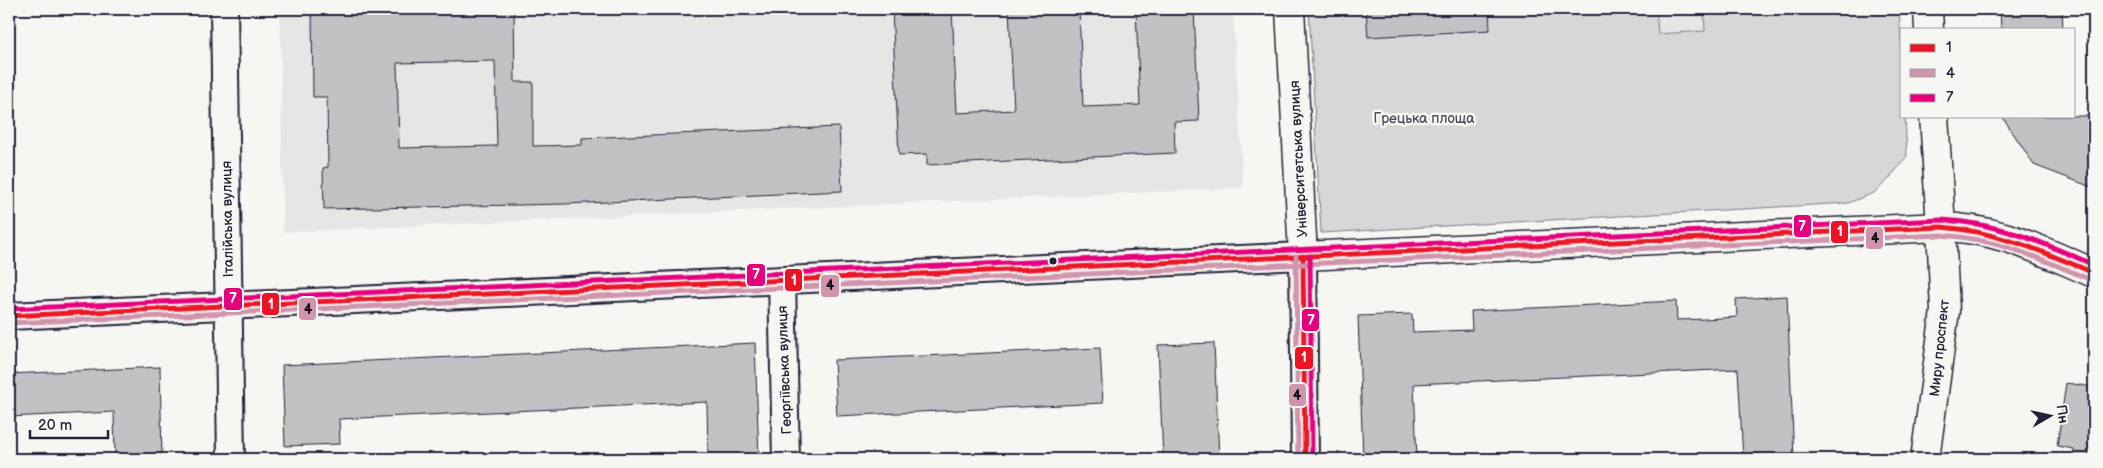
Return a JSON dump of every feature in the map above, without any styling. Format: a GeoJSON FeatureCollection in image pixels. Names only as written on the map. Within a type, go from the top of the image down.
{"type":"FeatureCollection","features":[{"type":"Feature","properties":{"kind":"main road","name":"Університетська вулиця"},"geometry":{"type":"LineString","coordinates":[[1290,9],[1303,256]]}},
{"type":"Feature","properties":{"kind":"main road"},"geometry":{"type":"LineString","coordinates":[[1928,9],[1929,28]]}},
{"type":"Feature","properties":{"kind":"main road","name":"Миру проспект"},"geometry":{"type":"LineString","coordinates":[[1925,459],[1945,311],[1934,118]]}},
{"type":"Feature","properties":{"kind":"main road"},"geometry":{"type":"LineString","coordinates":[[1303,256],[1941,227],[1974,229],[2006,236],[2094,274]]}},
{"type":"Feature","properties":{"kind":"street","name":"Італійська вулиця"},"geometry":{"type":"LineString","coordinates":[[224,9],[231,459]]}},
{"type":"Feature","properties":{"kind":"street"},"geometry":{"type":"LineString","coordinates":[[9,316],[1303,256]]}},
{"type":"Feature","properties":{"kind":"street","name":"Університетська вулиця"},"geometry":{"type":"LineString","coordinates":[[1303,256],[1305,459]]}},
{"type":"Feature","properties":{"kind":"street","name":"Георгіївська вулиця"},"geometry":{"type":"LineString","coordinates":[[782,280],[786,459]]}},
{"type":"Feature","properties":{"kind":"shaded area"},"geometry":{"type":"Polygon","coordinates":[[[280,9],[1233,9],[1243,188],[283,232],[280,9]]]}},
{"type":"Feature","properties":{"kind":"shaded area"},"geometry":{"type":"Polygon","coordinates":[[[1656,9],[1704,9],[1705,31],[1658,34],[1656,9]]]}},
{"type":"Feature","properties":{"kind":"green space","name":"Грецька площа"},"geometry":{"type":"Polygon","coordinates":[[[1309,9],[1656,9],[1658,34],[1705,31],[1704,9],[1899,9],[1900,118],[1905,118],[1907,156],[1889,179],[1874,193],[1848,203],[1321,233],[1309,9]]]}},
{"type":"Feature","properties":{"kind":"building"},"geometry":{"type":"Polygon","coordinates":[[[312,9],[514,9],[515,82],[533,82],[533,146],[582,145],[582,138],[839,127],[842,191],[565,204],[324,209],[323,168],[328,167],[327,97],[313,97],[312,9]],[[495,61],[397,63],[399,148],[497,146],[495,61]]]}},
{"type":"Feature","properties":{"kind":"building"},"geometry":{"type":"Polygon","coordinates":[[[892,9],[952,9],[957,113],[1014,110],[1009,9],[1079,9],[1083,107],[1140,105],[1136,9],[1194,9],[1199,121],[1174,122],[1175,153],[927,165],[927,154],[899,155],[892,9]]]}},
{"type":"Feature","properties":{"kind":"building"},"geometry":{"type":"Polygon","coordinates":[[[1366,9],[1489,9],[1490,30],[1368,37],[1366,9]]]}},
{"type":"Feature","properties":{"kind":"building"},"geometry":{"type":"Polygon","coordinates":[[[2000,9],[2062,9],[2063,28],[2001,28],[2000,9]]]}},
{"type":"Feature","properties":{"kind":"building"},"geometry":{"type":"Polygon","coordinates":[[[2076,116],[2087,116],[2094,121],[2094,188],[2034,165],[2003,118],[2076,118],[2076,116]]]}},
{"type":"Feature","properties":{"kind":"building"},"geometry":{"type":"Polygon","coordinates":[[[1787,296],[1794,459],[1743,459],[1738,369],[1414,384],[1417,459],[1363,459],[1358,316],[1412,314],[1413,332],[1472,330],[1471,311],[1676,301],[1677,320],[1705,319],[1737,317],[1736,299],[1787,296]]]}},
{"type":"Feature","properties":{"kind":"building"},"geometry":{"type":"Polygon","coordinates":[[[755,343],[759,459],[708,459],[707,402],[339,419],[340,444],[285,446],[282,365],[755,343]]]}},
{"type":"Feature","properties":{"kind":"building"},"geometry":{"type":"Polygon","coordinates":[[[1214,343],[1219,459],[1163,459],[1158,345],[1214,343]]]}},
{"type":"Feature","properties":{"kind":"building"},"geometry":{"type":"Polygon","coordinates":[[[1100,348],[1103,403],[837,416],[834,360],[1100,348]]]}},
{"type":"Feature","properties":{"kind":"building"},"geometry":{"type":"Polygon","coordinates":[[[160,367],[162,459],[115,459],[114,412],[9,417],[9,374],[160,367]]]}},
{"type":"Feature","properties":{"kind":"building"},"geometry":{"type":"Polygon","coordinates":[[[2066,383],[2094,387],[2094,459],[2073,459],[2074,449],[2057,446],[2066,383]]]}},
{"type":"Feature","properties":{"kind":"transit line","name":"7"},"geometry":{"type":"LineString","coordinates":[[9,309],[1941,220],[2000,229],[2057,249],[2094,265]]}},
{"type":"Feature","properties":{"kind":"transit line","name":"1"},"geometry":{"type":"LineString","coordinates":[[9,316],[1941,227],[1961,229],[2000,238],[2038,250],[2094,273]]}},
{"type":"Feature","properties":{"kind":"transit line","name":"4"},"geometry":{"type":"LineString","coordinates":[[9,323],[1941,235],[1980,240],[1999,245],[2036,257],[2091,280]]}},
{"type":"Feature","properties":{"kind":"transit line","name":"4"},"geometry":{"type":"LineString","coordinates":[[1296,256],[1298,459]]}},
{"type":"Feature","properties":{"kind":"transit line","name":"1"},"geometry":{"type":"LineString","coordinates":[[1303,256],[1305,459]]}},
{"type":"Feature","properties":{"kind":"transit line","name":"7"},"geometry":{"type":"LineString","coordinates":[[1310,256],[1312,459]]}}]}
